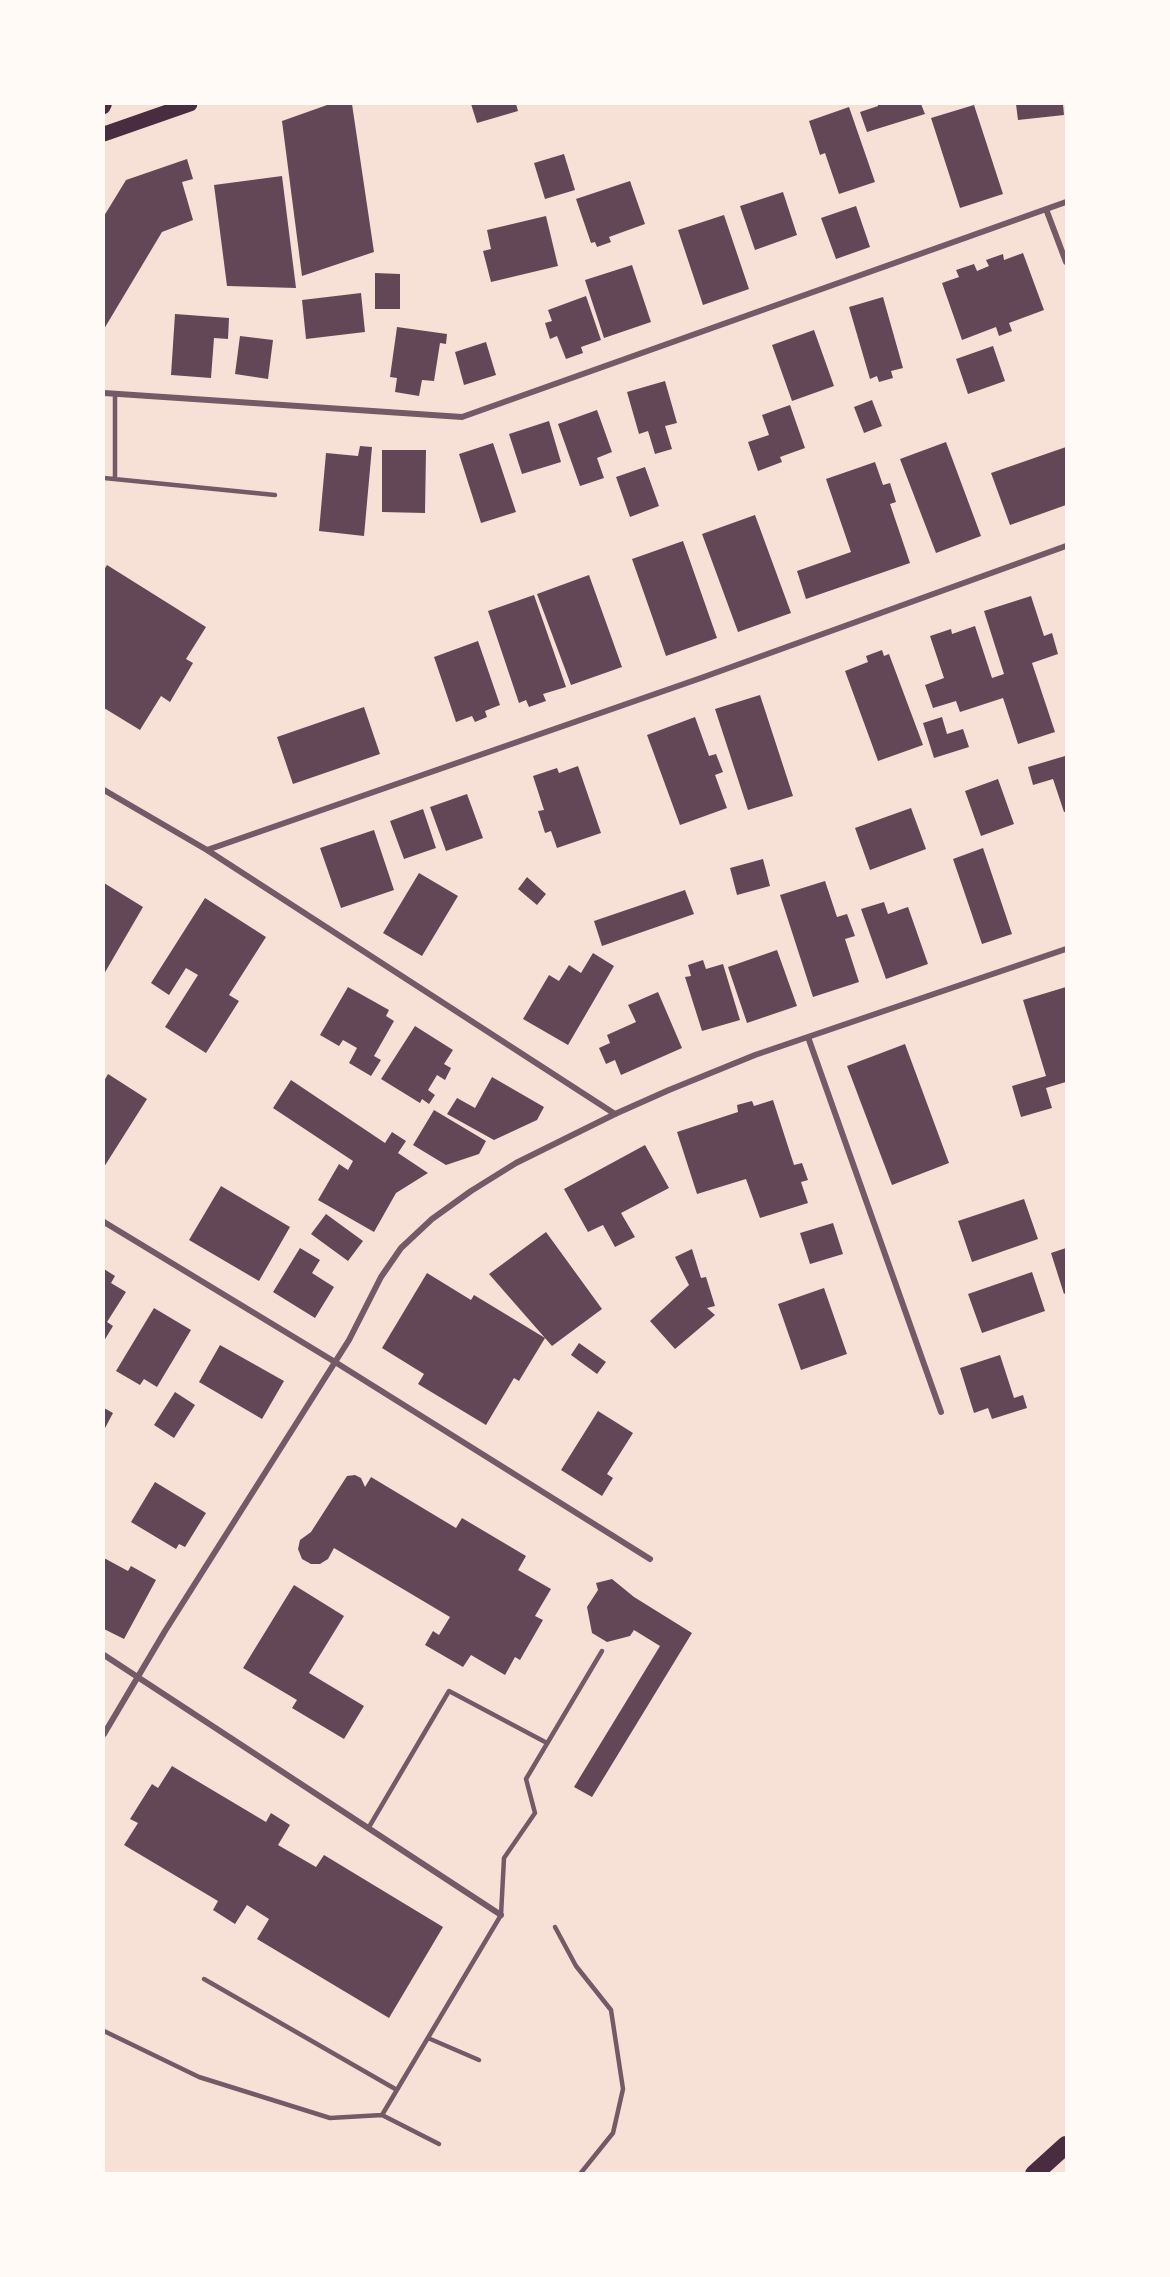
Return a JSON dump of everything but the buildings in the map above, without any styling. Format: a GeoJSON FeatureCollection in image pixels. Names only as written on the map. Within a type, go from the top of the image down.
{"type":"FeatureCollection","features":[{"type":"Feature","properties":{"kind":"highway"},"geometry":{"type":"LineString","coordinates":[[1034,2174],[1066,2145]]}},
{"type":"Feature","properties":{"kind":"main road"},"geometry":{"type":"LineString","coordinates":[[104,108],[106,104]]}},
{"type":"Feature","properties":{"kind":"main road"},"geometry":{"type":"LineString","coordinates":[[104,134],[190,104]]}},
{"type":"Feature","properties":{"kind":"street"},"geometry":{"type":"LineString","coordinates":[[104,393],[462,417],[1066,202]]}},
{"type":"Feature","properties":{"kind":"street"},"geometry":{"type":"LineString","coordinates":[[1046,209],[1066,262]]}},
{"type":"Feature","properties":{"kind":"street"},"geometry":{"type":"LineString","coordinates":[[207,850],[701,678],[1066,546]]}},
{"type":"Feature","properties":{"kind":"street"},"geometry":{"type":"LineString","coordinates":[[104,790],[207,850],[615,1114]]}},
{"type":"Feature","properties":{"kind":"street"},"geometry":{"type":"LineString","coordinates":[[104,1734],[335,1362],[381,1277],[401,1248],[449,1206],[552,1144],[615,1114],[755,1055],[1066,949]]}},
{"type":"Feature","properties":{"kind":"street"},"geometry":{"type":"LineString","coordinates":[[808,1037],[941,1413]]}},
{"type":"Feature","properties":{"kind":"street"},"geometry":{"type":"LineString","coordinates":[[104,1222],[335,1362],[650,1559]]}},
{"type":"Feature","properties":{"kind":"street"},"geometry":{"type":"LineString","coordinates":[[104,1655],[501,1915]]}},
{"type":"Feature","properties":{"kind":"lane"},"geometry":{"type":"LineString","coordinates":[[115,394],[115,478]]}},
{"type":"Feature","properties":{"kind":"lane"},"geometry":{"type":"LineString","coordinates":[[104,478],[275,495]]}},
{"type":"Feature","properties":{"kind":"lane"},"geometry":{"type":"LineString","coordinates":[[382,2115],[501,1915],[504,1858],[535,1813],[526,1779],[602,1652]]}},
{"type":"Feature","properties":{"kind":"lane"},"geometry":{"type":"LineString","coordinates":[[369,1827],[449,1691],[547,1743]]}},
{"type":"Feature","properties":{"kind":"lane"},"geometry":{"type":"LineString","coordinates":[[555,1927],[576,1966],[611,2010],[623,2089],[613,2133],[580,2174]]}},
{"type":"Feature","properties":{"kind":"lane"},"geometry":{"type":"LineString","coordinates":[[204,1979],[397,2090]]}},
{"type":"Feature","properties":{"kind":"lane"},"geometry":{"type":"LineString","coordinates":[[104,2031],[199,2078],[330,2118],[382,2115],[439,2144]]}},
{"type":"Feature","properties":{"kind":"lane"},"geometry":{"type":"LineString","coordinates":[[428,2038],[479,2060]]}}]}
